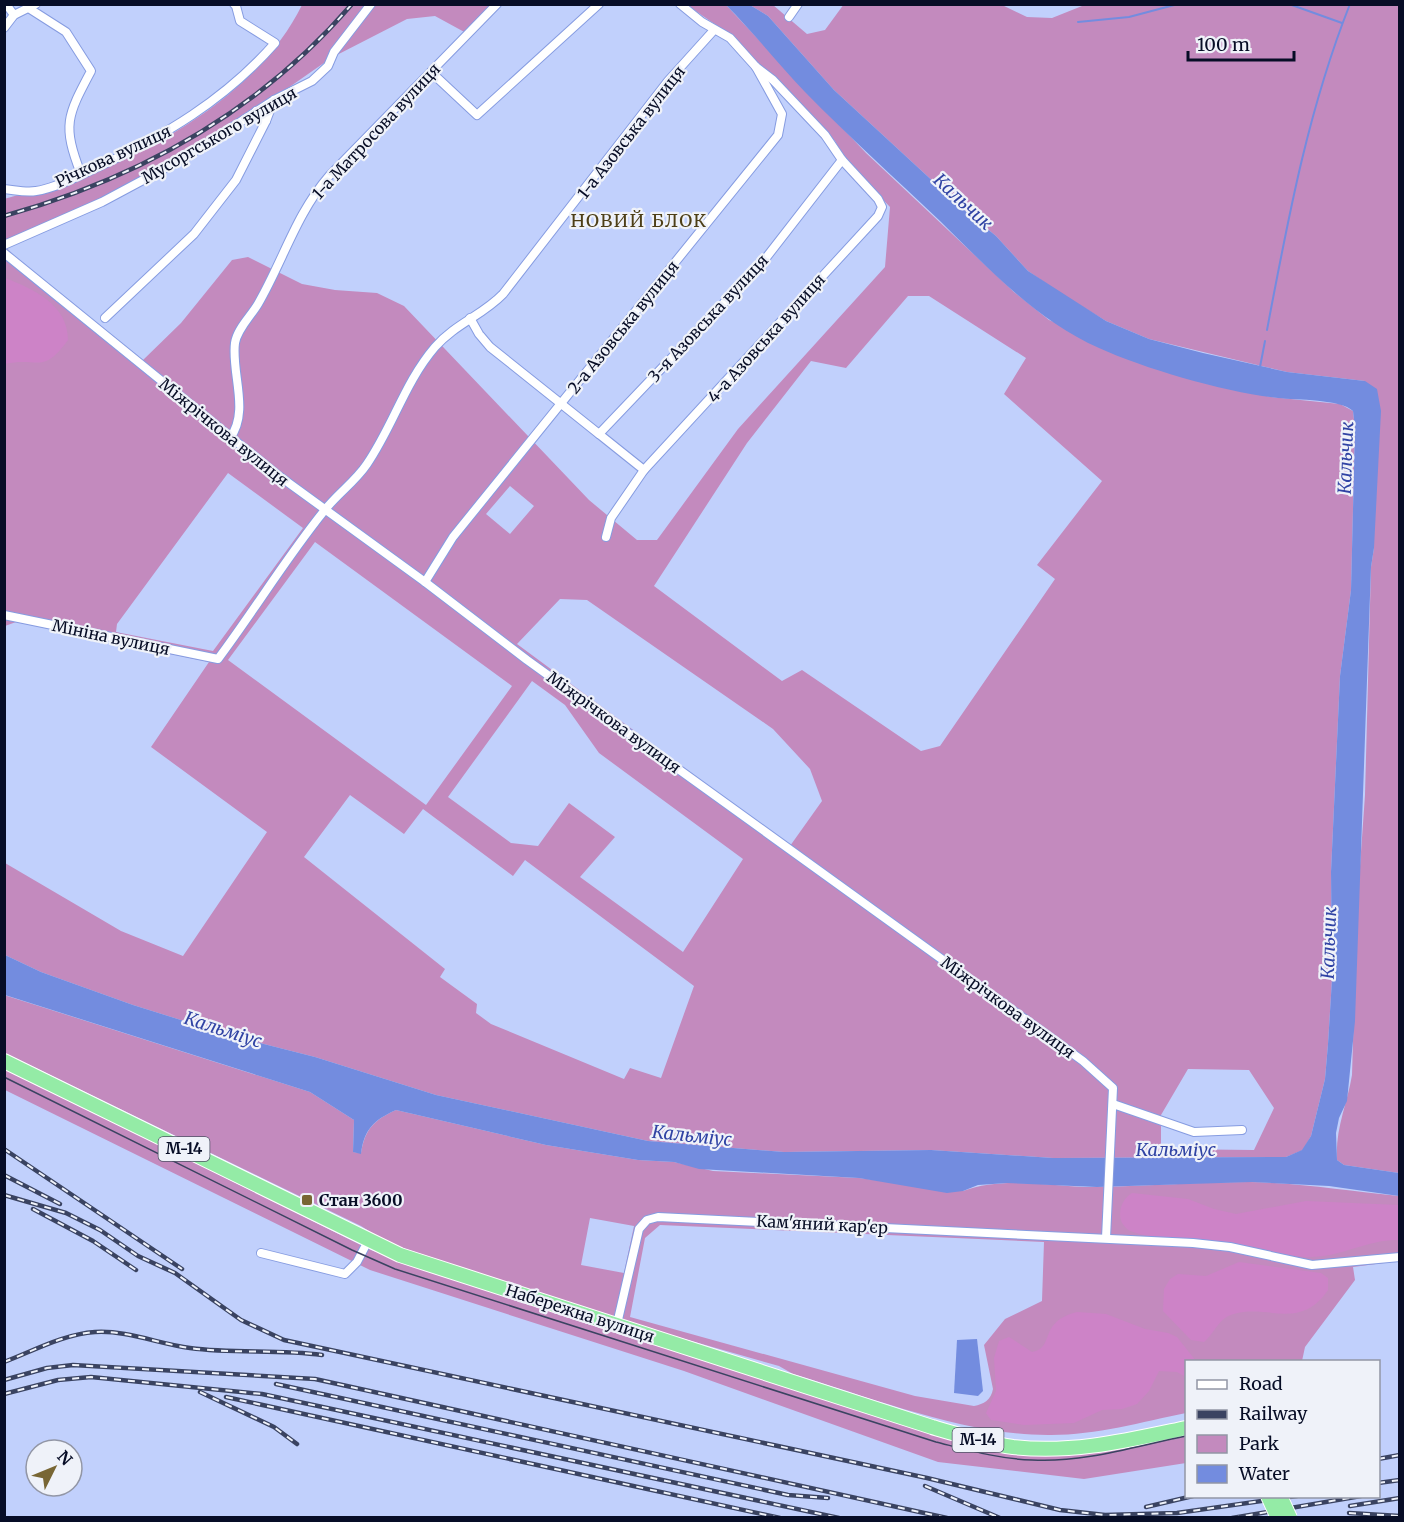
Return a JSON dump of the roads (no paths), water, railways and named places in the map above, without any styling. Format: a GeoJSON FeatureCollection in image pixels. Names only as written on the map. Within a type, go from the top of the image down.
{"type":"FeatureCollection","features":[{"type":"Feature","properties":{"kind":"highway","name":"Набережна вулиця"},"geometry":{"type":"LineString","coordinates":[[4,1061],[368,1241],[429,1265],[932,1427],[999,1445],[1041,1449],[1079,1448],[1185,1428]]}},
{"type":"Feature","properties":{"kind":"highway"},"geometry":{"type":"LineString","coordinates":[[1268,1498],[1278,1518]]}},
{"type":"Feature","properties":{"kind":"highway"},"geometry":{"type":"LineString","coordinates":[[1280,1498],[1290,1518]]}},
{"type":"Feature","properties":{"kind":"street"},"geometry":{"type":"LineString","coordinates":[[6,4],[14,15]]}},
{"type":"Feature","properties":{"kind":"street","name":"Річкова вулиця"},"geometry":{"type":"LineString","coordinates":[[4,189],[37,191],[81,174],[170,130],[206,108],[256,64],[275,43],[240,21],[237,6],[234,4]]}},
{"type":"Feature","properties":{"kind":"street","name":"Мусоргського вулиця"},"geometry":{"type":"LineString","coordinates":[[4,245],[102,202],[186,157],[219,138],[274,100],[319,76],[371,4]]}},
{"type":"Feature","properties":{"kind":"street","name":"1-а Матросова вулиця"},"geometry":{"type":"LineString","coordinates":[[230,438],[235,430],[239,406],[236,340],[258,305],[303,211],[329,176],[497,4]]}},
{"type":"Feature","properties":{"kind":"street"},"geometry":{"type":"LineString","coordinates":[[431,72],[477,115],[599,4]]}},
{"type":"Feature","properties":{"kind":"street"},"geometry":{"type":"LineString","coordinates":[[680,4],[714,30],[730,38],[825,135],[842,160]]}},
{"type":"Feature","properties":{"kind":"street"},"geometry":{"type":"LineString","coordinates":[[789,16],[798,4]]}},
{"type":"Feature","properties":{"kind":"street"},"geometry":{"type":"LineString","coordinates":[[4,28],[14,15],[33,7],[66,32],[91,71],[71,109],[68,126],[71,149],[81,174]]}},
{"type":"Feature","properties":{"kind":"street","name":"1-а Азовська вулиця"},"geometry":{"type":"LineString","coordinates":[[218,659],[325,509],[354,482],[376,451],[408,384],[425,360],[451,331],[494,303],[503,294],[612,157],[668,81],[714,30]]}},
{"type":"Feature","properties":{"kind":"street","name":"2-а Азовська вулиця"},"geometry":{"type":"LineString","coordinates":[[425,582],[453,537],[780,131],[781,110],[758,75],[756,67]]}},
{"type":"Feature","properties":{"kind":"street"},"geometry":{"type":"LineString","coordinates":[[105,318],[194,234],[236,180],[274,100]]}},
{"type":"Feature","properties":{"kind":"street"},"geometry":{"type":"LineString","coordinates":[[256,111],[266,121]]}},
{"type":"Feature","properties":{"kind":"street","name":"4-а Азовська вулиця"},"geometry":{"type":"LineString","coordinates":[[606,537],[611,518],[644,470],[879,216],[881,203],[842,160]]}},
{"type":"Feature","properties":{"kind":"street","name":"3-я Азовська вулиця"},"geometry":{"type":"LineString","coordinates":[[599,434],[762,263],[842,160]]}},
{"type":"Feature","properties":{"kind":"street","name":"Міжрічкова вулиця"},"geometry":{"type":"LineString","coordinates":[[4,253],[230,438],[537,667],[1083,1061],[1113,1088],[1113,1104]]}},
{"type":"Feature","properties":{"kind":"street"},"geometry":{"type":"LineString","coordinates":[[470,318],[490,347],[644,470]]}},
{"type":"Feature","properties":{"kind":"street","name":"Мініна вулиця"},"geometry":{"type":"LineString","coordinates":[[4,615],[218,659]]}},
{"type":"Feature","properties":{"kind":"street"},"geometry":{"type":"LineString","coordinates":[[1106,1238],[1113,1104],[1194,1132],[1242,1130]]}},
{"type":"Feature","properties":{"kind":"street","name":"Кам'яний кар'єр"},"geometry":{"type":"LineString","coordinates":[[617,1324],[639,1229],[652,1218],[1106,1238],[1230,1246],[1312,1265],[1400,1257]]}},
{"type":"Feature","properties":{"kind":"street"},"geometry":{"type":"LineString","coordinates":[[261,1253],[345,1274],[354,1267],[368,1241]]}},
{"type":"Feature","properties":{"kind":"water"},"geometry":{"type":"Polygon","coordinates":[[[726,5],[750,5],[768,16],[834,90],[963,209],[996,236],[1028,271],[1106,321],[1149,339],[1203,353],[1287,372],[1365,381],[1377,389],[1381,411],[1371,567],[1355,1021],[1347,1101],[1339,1118],[1336,1133],[1337,1160],[1344,1165],[1399,1173],[1399,1196],[1329,1186],[1252,1182],[1097,1187],[1007,1183],[978,1185],[963,1191],[947,1193],[859,1178],[699,1169],[674,1162],[638,1160],[546,1145],[396,1110],[371,1126],[362,1145],[361,1154],[353,1152],[354,1120],[310,1092],[5,995],[5,955],[41,972],[133,1005],[232,1036],[315,1057],[436,1095],[648,1141],[784,1152],[931,1150],[1053,1158],[1286,1157],[1302,1150],[1311,1136],[1325,1079],[1328,1044],[1332,979],[1331,872],[1340,676],[1351,590],[1355,428],[1353,411],[1329,402],[1258,395],[1187,379],[1139,364],[1099,348],[1054,323],[1014,292],[838,125],[726,5]]]}},
{"type":"Feature","properties":{"kind":"water"},"geometry":{"type":"Polygon","coordinates":[[[977,1339],[983,1391],[978,1396],[954,1393],[957,1340],[977,1339]]]}},
{"type":"Feature","properties":{"kind":"waterway"},"geometry":{"type":"LineString","coordinates":[[1078,22],[1129,17],[1178,4]]}},
{"type":"Feature","properties":{"kind":"waterway"},"geometry":{"type":"LineString","coordinates":[[1289,4],[1342,23]]}},
{"type":"Feature","properties":{"kind":"waterway"},"geometry":{"type":"LineString","coordinates":[[1267,330],[1291,206],[1311,124],[1322,84],[1350,4]]}},
{"type":"Feature","properties":{"kind":"waterway"},"geometry":{"type":"LineString","coordinates":[[1260,367],[1265,341]]}},
{"type":"Feature","properties":{"kind":"tram line"},"geometry":{"type":"LineString","coordinates":[[4,1077],[352,1250],[395,1269],[936,1442],[1008,1458],[1051,1460],[1110,1453],[1185,1436]]}},
{"type":"Feature","properties":{"kind":"tram line"},"geometry":{"type":"LineString","coordinates":[[1262,1498],[1271,1518]]}},
{"type":"Feature","properties":{"kind":"railway"},"geometry":{"type":"LineString","coordinates":[[4,216],[102,182],[194,136],[237,108],[278,77],[352,4]]}},
{"type":"Feature","properties":{"kind":"railway"},"geometry":{"type":"LineString","coordinates":[[4,1149],[182,1269]]}},
{"type":"Feature","properties":{"kind":"railway"},"geometry":{"type":"LineString","coordinates":[[4,1175],[60,1204]]}},
{"type":"Feature","properties":{"kind":"railway"},"geometry":{"type":"LineString","coordinates":[[4,1195],[66,1213],[100,1230],[138,1256],[175,1273],[241,1320],[284,1340],[927,1478],[1060,1510],[1105,1515],[1177,1513],[1283,1498]]}},
{"type":"Feature","properties":{"kind":"railway"},"geometry":{"type":"LineString","coordinates":[[33,1209],[93,1241],[136,1270]]}},
{"type":"Feature","properties":{"kind":"railway"},"geometry":{"type":"LineString","coordinates":[[4,1362],[60,1339],[95,1332],[119,1333],[207,1350],[322,1355]]}},
{"type":"Feature","properties":{"kind":"railway"},"geometry":{"type":"LineString","coordinates":[[4,1380],[47,1368],[73,1365],[315,1379],[947,1518]]}},
{"type":"Feature","properties":{"kind":"railway"},"geometry":{"type":"LineString","coordinates":[[4,1394],[58,1380],[91,1377],[262,1394],[839,1518]]}},
{"type":"Feature","properties":{"kind":"railway"},"geometry":{"type":"LineString","coordinates":[[276,1384],[788,1495],[828,1498]]}},
{"type":"Feature","properties":{"kind":"railway"},"geometry":{"type":"LineString","coordinates":[[200,1392],[274,1427],[297,1444]]}},
{"type":"Feature","properties":{"kind":"railway"},"geometry":{"type":"LineString","coordinates":[[226,1397],[780,1518]]}},
{"type":"Feature","properties":{"kind":"railway"},"geometry":{"type":"LineString","coordinates":[[1380,1459],[1400,1455]]}},
{"type":"Feature","properties":{"kind":"railway"},"geometry":{"type":"LineString","coordinates":[[1380,1483],[1400,1480]]}},
{"type":"Feature","properties":{"kind":"railway"},"geometry":{"type":"LineString","coordinates":[[925,1486],[1000,1518]]}},
{"type":"Feature","properties":{"kind":"railway"},"geometry":{"type":"LineString","coordinates":[[1146,1507],[1185,1498]]}},
{"type":"Feature","properties":{"kind":"railway"},"geometry":{"type":"LineString","coordinates":[[1232,1518],[1349,1498]]}},
{"type":"Feature","properties":{"kind":"railway"},"geometry":{"type":"LineString","coordinates":[[1350,1506],[1400,1498]]}},
{"type":"Feature","properties":{"kind":"railway"},"geometry":{"type":"LineString","coordinates":[[1349,1513],[1400,1516]]}},
{"type":"Feature","properties":{"kind":"place","name":"Стан 3600"},"geometry":{"type":"Point","coordinates":[307,1200]}},
{"type":"Feature","properties":{"kind":"district","name":"НОВИЙ БЛОК"},"geometry":{"type":"Point","coordinates":[639,221]}},
{"type":"Feature","properties":{"kind":"water label","name":"Кальчик"},"geometry":{"type":"Point","coordinates":[963,202]}},
{"type":"Feature","properties":{"kind":"water label","name":"Кальчик"},"geometry":{"type":"Point","coordinates":[1346,458]}},
{"type":"Feature","properties":{"kind":"water label","name":"Кальчик"},"geometry":{"type":"Point","coordinates":[1329,943]}},
{"type":"Feature","properties":{"kind":"water label","name":"Кальміус"},"geometry":{"type":"Point","coordinates":[223,1030]}},
{"type":"Feature","properties":{"kind":"water label","name":"Кальміус"},"geometry":{"type":"Point","coordinates":[692,1136]}},
{"type":"Feature","properties":{"kind":"water label","name":"Кальміус"},"geometry":{"type":"Point","coordinates":[1176,1150]}}]}
